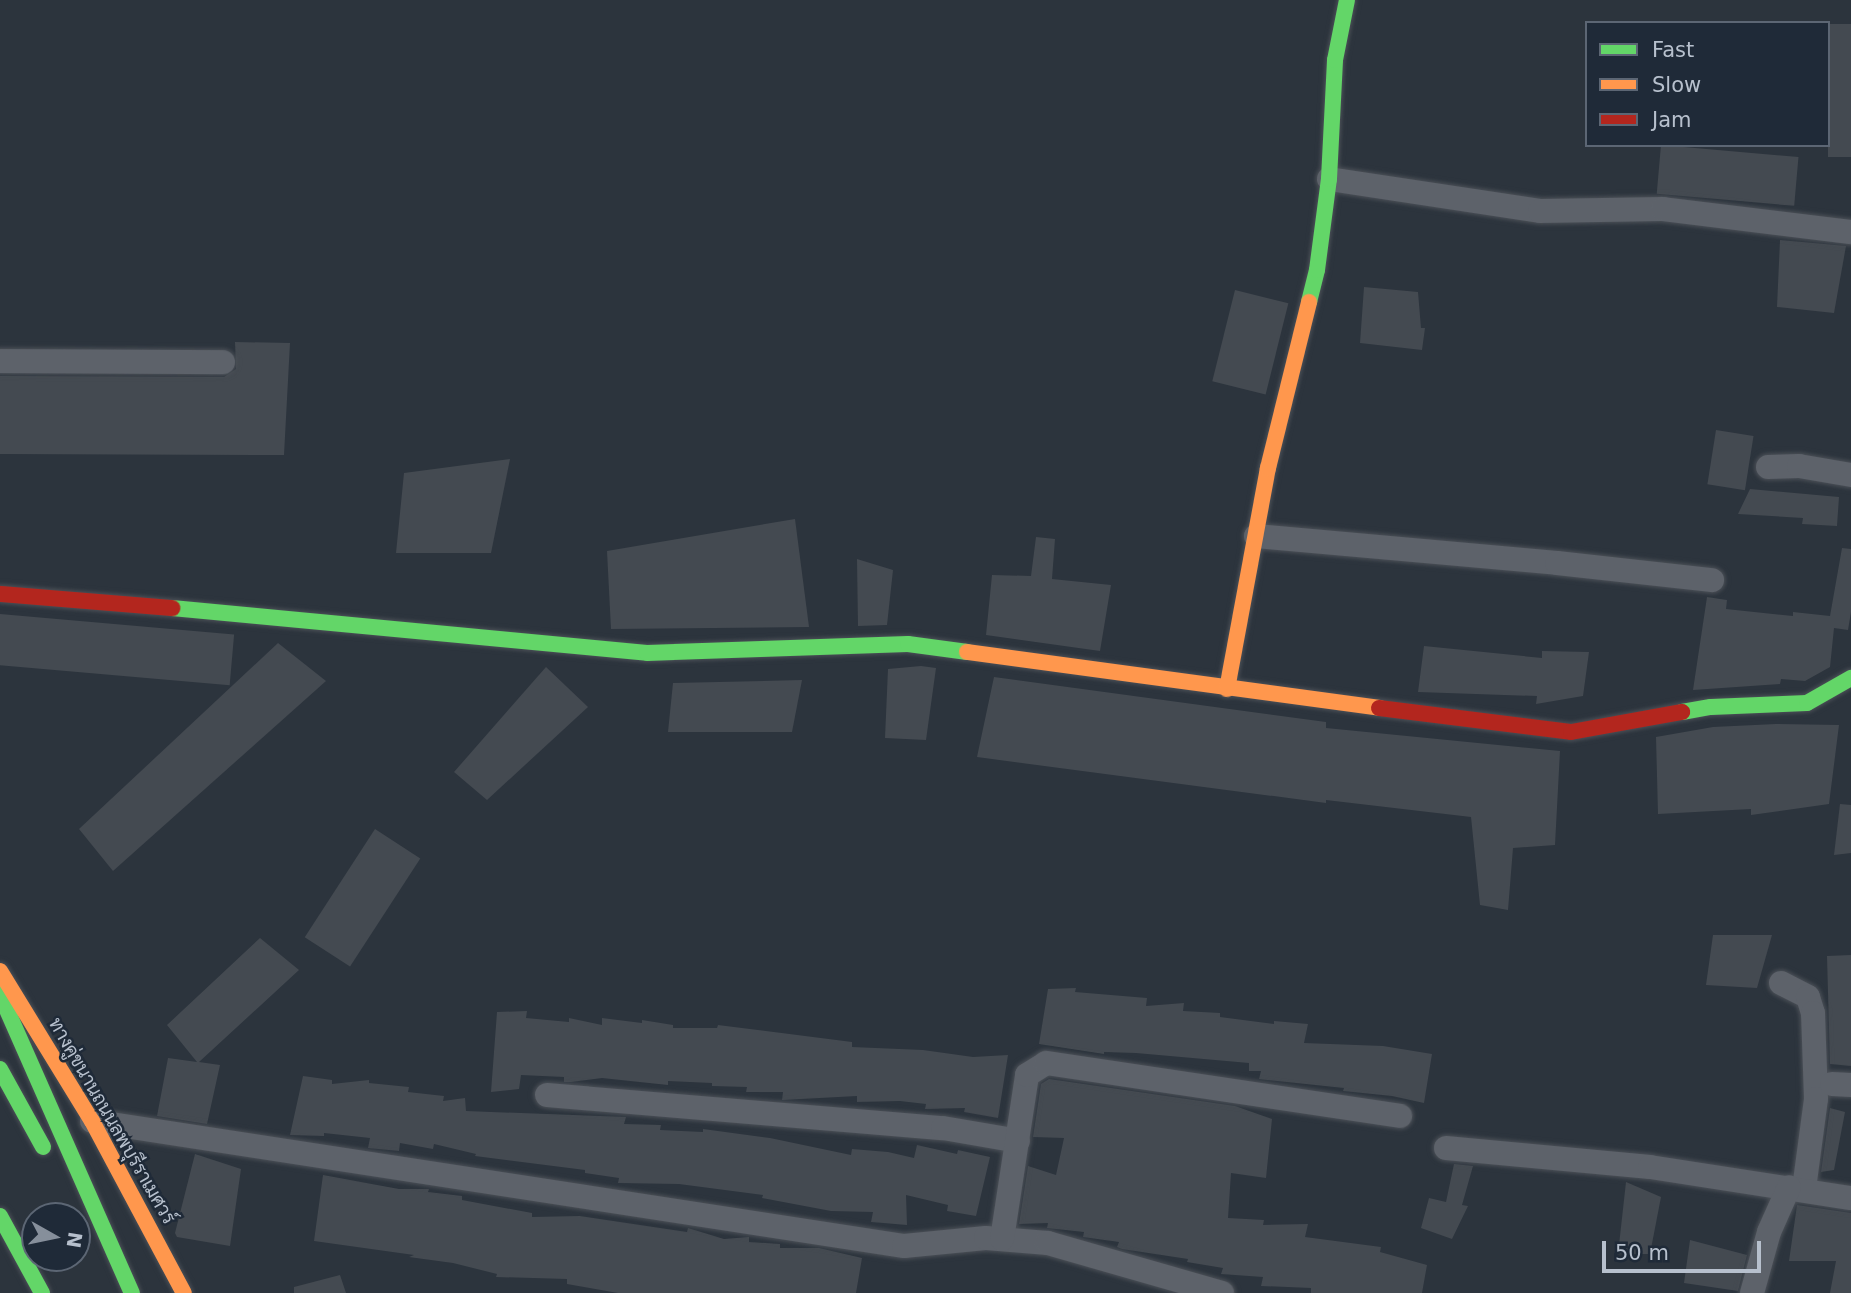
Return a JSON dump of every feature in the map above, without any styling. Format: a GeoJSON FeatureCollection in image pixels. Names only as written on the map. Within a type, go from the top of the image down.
{"type":"FeatureCollection","features":[{"type":"Feature","properties":{"kind":"street"},"geometry":{"type":"LineString","coordinates":[[1227,689],[1268,468],[1317,270],[1329,179],[1335,60],[1347,0]]}},
{"type":"Feature","properties":{"kind":"street"},"geometry":{"type":"LineString","coordinates":[[1329,179],[1540,211],[1663,209],[1851,232]]}},
{"type":"Feature","properties":{"kind":"street"},"geometry":{"type":"LineString","coordinates":[[0,360],[223,362]]}},
{"type":"Feature","properties":{"kind":"street"},"geometry":{"type":"LineString","coordinates":[[1768,467],[1799,466],[1851,475]]}},
{"type":"Feature","properties":{"kind":"street"},"geometry":{"type":"LineString","coordinates":[[1255,536],[1712,580]]}},
{"type":"Feature","properties":{"kind":"street"},"geometry":{"type":"LineString","coordinates":[[0,594],[273,615],[647,653],[908,644],[1227,689],[1571,732],[1711,707],[1807,703],[1851,678]]}},
{"type":"Feature","properties":{"kind":"street","name":"ทางคู่ขนานถนนลพบุรีราเมศวร์"},"geometry":{"type":"LineString","coordinates":[[0,971],[92,1121],[184,1293]]}},
{"type":"Feature","properties":{"kind":"street"},"geometry":{"type":"LineString","coordinates":[[1752,1293],[1769,1232],[1796,1188],[1816,1099],[1813,1013],[1808,997],[1781,983]]}},
{"type":"Feature","properties":{"kind":"street"},"geometry":{"type":"LineString","coordinates":[[0,994],[132,1293]]}},
{"type":"Feature","properties":{"kind":"street"},"geometry":{"type":"LineString","coordinates":[[1002,1239],[1027,1075],[1046,1063],[1400,1115]]}},
{"type":"Feature","properties":{"kind":"street"},"geometry":{"type":"LineString","coordinates":[[0,1069],[52,1163]]}},
{"type":"Feature","properties":{"kind":"street"},"geometry":{"type":"LineString","coordinates":[[547,1095],[943,1128],[1018,1141]]}},
{"type":"Feature","properties":{"kind":"street"},"geometry":{"type":"LineString","coordinates":[[92,1121],[904,1246],[1002,1239],[1048,1243],[1222,1293]]}},
{"type":"Feature","properties":{"kind":"street"},"geometry":{"type":"LineString","coordinates":[[1446,1149],[1650,1167],[1851,1198]]}},
{"type":"Feature","properties":{"kind":"street"},"geometry":{"type":"LineString","coordinates":[[0,1216],[42,1293]]}},
{"type":"Feature","properties":{"kind":"street"},"geometry":{"type":"LineString","coordinates":[[91,1234],[123,1293]]}},
{"type":"Feature","properties":{"kind":"building"},"geometry":{"type":"Polygon","coordinates":[[[1830,24],[1851,24],[1851,157],[1828,157],[1830,24]]]}},
{"type":"Feature","properties":{"kind":"building"},"geometry":{"type":"Polygon","coordinates":[[[1661,147],[1798,157],[1794,206],[1657,194],[1661,147]]]}},
{"type":"Feature","properties":{"kind":"building"},"geometry":{"type":"Polygon","coordinates":[[[1780,240],[1846,246],[1834,313],[1777,307],[1780,240]]]}},
{"type":"Feature","properties":{"kind":"building"},"geometry":{"type":"Polygon","coordinates":[[[1364,287],[1418,292],[1421,328],[1425,328],[1422,350],[1360,343],[1364,287]]]}},
{"type":"Feature","properties":{"kind":"building"},"geometry":{"type":"Polygon","coordinates":[[[1235,290],[1288,303],[1266,395],[1212,381],[1235,290]]]}},
{"type":"Feature","properties":{"kind":"building"},"geometry":{"type":"Polygon","coordinates":[[[235,342],[290,343],[284,455],[0,454],[0,376],[224,377],[236,369],[235,342]]]}},
{"type":"Feature","properties":{"kind":"building"},"geometry":{"type":"Polygon","coordinates":[[[1716,430],[1754,436],[1745,490],[1707,484],[1716,430]]]}},
{"type":"Feature","properties":{"kind":"building"},"geometry":{"type":"Polygon","coordinates":[[[510,459],[491,553],[396,553],[404,473],[510,459]]]}},
{"type":"Feature","properties":{"kind":"building"},"geometry":{"type":"Polygon","coordinates":[[[1750,489],[1839,497],[1837,526],[1802,524],[1803,518],[1738,514],[1750,489]]]}},
{"type":"Feature","properties":{"kind":"building"},"geometry":{"type":"Polygon","coordinates":[[[795,519],[809,627],[611,629],[607,551],[795,519]]]}},
{"type":"Feature","properties":{"kind":"building"},"geometry":{"type":"Polygon","coordinates":[[[1036,537],[1055,539],[1052,579],[1111,585],[1100,651],[986,635],[992,575],[1031,576],[1036,537]]]}},
{"type":"Feature","properties":{"kind":"building"},"geometry":{"type":"Polygon","coordinates":[[[1842,548],[1851,549],[1851,612],[1848,630],[1834,628],[1830,667],[1805,681],[1781,679],[1780,684],[1693,690],[1707,597],[1727,600],[1726,609],[1793,616],[1793,612],[1830,616],[1842,548]]]}},
{"type":"Feature","properties":{"kind":"building"},"geometry":{"type":"Polygon","coordinates":[[[857,559],[893,570],[887,625],[858,626],[857,559]]]}},
{"type":"Feature","properties":{"kind":"building"},"geometry":{"type":"Polygon","coordinates":[[[0,614],[234,634],[230,685],[0,665],[0,614]]]}},
{"type":"Feature","properties":{"kind":"building"},"geometry":{"type":"Polygon","coordinates":[[[278,643],[326,681],[113,871],[79,829],[278,643]]]}},
{"type":"Feature","properties":{"kind":"building"},"geometry":{"type":"Polygon","coordinates":[[[1424,646],[1542,658],[1542,651],[1589,652],[1583,696],[1536,704],[1537,696],[1418,692],[1424,646]]]}},
{"type":"Feature","properties":{"kind":"building"},"geometry":{"type":"Polygon","coordinates":[[[921,666],[936,668],[926,740],[885,738],[888,669],[921,666]]]}},
{"type":"Feature","properties":{"kind":"building"},"geometry":{"type":"Polygon","coordinates":[[[546,667],[588,707],[487,800],[454,772],[546,667]]]}},
{"type":"Feature","properties":{"kind":"building"},"geometry":{"type":"Polygon","coordinates":[[[994,677],[1326,722],[1326,728],[1560,751],[1555,845],[1513,848],[1508,910],[1480,905],[1471,817],[1326,800],[1326,803],[977,757],[994,677]]]}},
{"type":"Feature","properties":{"kind":"building"},"geometry":{"type":"Polygon","coordinates":[[[802,680],[792,732],[668,732],[673,683],[802,680]]]}},
{"type":"Feature","properties":{"kind":"building"},"geometry":{"type":"Polygon","coordinates":[[[1839,725],[1829,804],[1751,815],[1751,809],[1658,814],[1656,737],[1713,727],[1839,725]]]}},
{"type":"Feature","properties":{"kind":"building"},"geometry":{"type":"Polygon","coordinates":[[[1840,804],[1851,805],[1851,853],[1834,855],[1840,804]]]}},
{"type":"Feature","properties":{"kind":"building"},"geometry":{"type":"Polygon","coordinates":[[[375,829],[420,858],[350,967],[305,937],[375,829]]]}},
{"type":"Feature","properties":{"kind":"building"},"geometry":{"type":"Polygon","coordinates":[[[1713,935],[1772,935],[1757,988],[1706,985],[1713,935]]]}},
{"type":"Feature","properties":{"kind":"building"},"geometry":{"type":"Polygon","coordinates":[[[260,938],[299,970],[199,1062],[220,1065],[207,1124],[157,1116],[168,1058],[197,1062],[167,1025],[260,938]]]}},
{"type":"Feature","properties":{"kind":"building"},"geometry":{"type":"Polygon","coordinates":[[[1851,955],[1851,1066],[1830,1064],[1827,956],[1851,955]]]}},
{"type":"Feature","properties":{"kind":"building"},"geometry":{"type":"Polygon","coordinates":[[[1076,988],[1075,992],[1147,998],[1146,1006],[1184,1003],[1183,1011],[1220,1013],[1220,1017],[1274,1024],[1274,1021],[1308,1024],[1304,1043],[1383,1046],[1432,1054],[1424,1103],[1392,1096],[1343,1091],[1344,1088],[1259,1079],[1261,1071],[1249,1071],[1249,1063],[1136,1053],[1104,1054],[1039,1044],[1048,989],[1076,988]]]}},
{"type":"Feature","properties":{"kind":"building"},"geometry":{"type":"Polygon","coordinates":[[[527,1011],[526,1018],[569,1022],[569,1018],[602,1025],[602,1018],[642,1023],[642,1020],[673,1025],[673,1028],[717,1028],[718,1025],[852,1042],[852,1047],[923,1050],[973,1057],[1008,1055],[998,1118],[964,1112],[965,1108],[925,1109],[926,1104],[900,1101],[857,1102],[857,1096],[782,1100],[783,1092],[746,1092],[747,1087],[712,1086],[712,1083],[668,1081],[668,1085],[602,1078],[564,1082],[564,1077],[521,1075],[519,1089],[491,1092],[497,1012],[527,1011]]]}},
{"type":"Feature","properties":{"kind":"building"},"geometry":{"type":"Polygon","coordinates":[[[303,1076],[332,1080],[332,1084],[369,1080],[369,1083],[409,1087],[408,1092],[444,1096],[443,1101],[465,1098],[466,1111],[626,1117],[624,1124],[661,1125],[660,1130],[703,1132],[703,1129],[770,1138],[851,1155],[852,1149],[888,1152],[914,1158],[917,1145],[957,1154],[958,1150],[990,1157],[976,1216],[947,1211],[948,1205],[906,1195],[907,1225],[871,1222],[873,1212],[831,1211],[762,1198],[763,1195],[679,1184],[618,1183],[619,1178],[585,1173],[585,1170],[475,1156],[476,1154],[434,1144],[433,1149],[400,1143],[399,1151],[368,1148],[370,1138],[324,1133],[324,1136],[290,1135],[303,1076]]]}},
{"type":"Feature","properties":{"kind":"building"},"geometry":{"type":"Polygon","coordinates":[[[1049,1079],[1235,1106],[1272,1119],[1266,1178],[1231,1173],[1228,1218],[1264,1220],[1263,1225],[1308,1224],[1305,1237],[1381,1247],[1380,1252],[1427,1265],[1422,1293],[1311,1293],[1311,1288],[1261,1286],[1263,1277],[1221,1274],[1223,1268],[1187,1262],[1188,1259],[1122,1249],[1117,1247],[1119,1242],[1083,1237],[1084,1232],[1047,1228],[1048,1223],[1019,1224],[1028,1166],[1056,1175],[1064,1138],[1033,1137],[1041,1084],[1049,1079]]]}},
{"type":"Feature","properties":{"kind":"building"},"geometry":{"type":"Polygon","coordinates":[[[1830,1108],[1845,1112],[1834,1170],[1821,1172],[1830,1108]]]}},
{"type":"Feature","properties":{"kind":"building"},"geometry":{"type":"Polygon","coordinates":[[[195,1154],[241,1169],[230,1246],[177,1237],[175,1233],[195,1154]]]}},
{"type":"Feature","properties":{"kind":"building"},"geometry":{"type":"Polygon","coordinates":[[[1454,1164],[1473,1166],[1462,1205],[1468,1206],[1452,1239],[1421,1228],[1429,1198],[1446,1202],[1454,1164]]]}},
{"type":"Feature","properties":{"kind":"building"},"geometry":{"type":"Polygon","coordinates":[[[323,1175],[399,1189],[429,1189],[428,1192],[462,1196],[462,1200],[532,1213],[532,1217],[580,1216],[687,1232],[688,1228],[724,1239],[749,1237],[749,1242],[780,1244],[780,1248],[819,1248],[862,1258],[856,1293],[618,1293],[567,1284],[567,1279],[496,1277],[497,1274],[453,1263],[409,1257],[414,1255],[314,1241],[323,1175]]]}},
{"type":"Feature","properties":{"kind":"building"},"geometry":{"type":"Polygon","coordinates":[[[1626,1182],[1661,1197],[1650,1254],[1618,1254],[1626,1182]]]}},
{"type":"Feature","properties":{"kind":"building"},"geometry":{"type":"Polygon","coordinates":[[[1797,1205],[1851,1213],[1851,1293],[1830,1293],[1836,1261],[1789,1261],[1797,1205]]]}},
{"type":"Feature","properties":{"kind":"building"},"geometry":{"type":"Polygon","coordinates":[[[1690,1240],[1747,1255],[1738,1291],[1684,1283],[1690,1240]]]}},
{"type":"Feature","properties":{"kind":"building"},"geometry":{"type":"Polygon","coordinates":[[[340,1275],[346,1293],[294,1293],[294,1287],[340,1275]]]}},
{"type":"Feature","properties":{"kind":"traffic: fast"},"geometry":{"type":"LineString","coordinates":[[1309,302],[1317,270],[1329,179],[1335,60],[1347,0]]}},
{"type":"Feature","properties":{"kind":"traffic: fast"},"geometry":{"type":"LineString","coordinates":[[172,608],[647,653],[908,644],[967,652]]}},
{"type":"Feature","properties":{"kind":"traffic: fast"},"geometry":{"type":"LineString","coordinates":[[1682,712],[1711,707],[1807,703],[1851,678]]}},
{"type":"Feature","properties":{"kind":"traffic: fast"},"geometry":{"type":"LineString","coordinates":[[0,994],[132,1293]]}},
{"type":"Feature","properties":{"kind":"traffic: fast"},"geometry":{"type":"LineString","coordinates":[[0,1069],[43,1147]]}},
{"type":"Feature","properties":{"kind":"traffic: fast"},"geometry":{"type":"LineString","coordinates":[[0,1216],[42,1293]]}},
{"type":"Feature","properties":{"kind":"traffic: slow"},"geometry":{"type":"LineString","coordinates":[[1227,689],[1268,468],[1309,302]]}},
{"type":"Feature","properties":{"kind":"traffic: slow"},"geometry":{"type":"LineString","coordinates":[[967,652],[1379,708]]}},
{"type":"Feature","properties":{"kind":"traffic: slow"},"geometry":{"type":"LineString","coordinates":[[0,971],[92,1121],[184,1293]]}},
{"type":"Feature","properties":{"kind":"traffic: jam"},"geometry":{"type":"LineString","coordinates":[[0,594],[172,608]]}},
{"type":"Feature","properties":{"kind":"traffic: jam"},"geometry":{"type":"LineString","coordinates":[[1379,708],[1571,732],[1682,712]]}}]}
